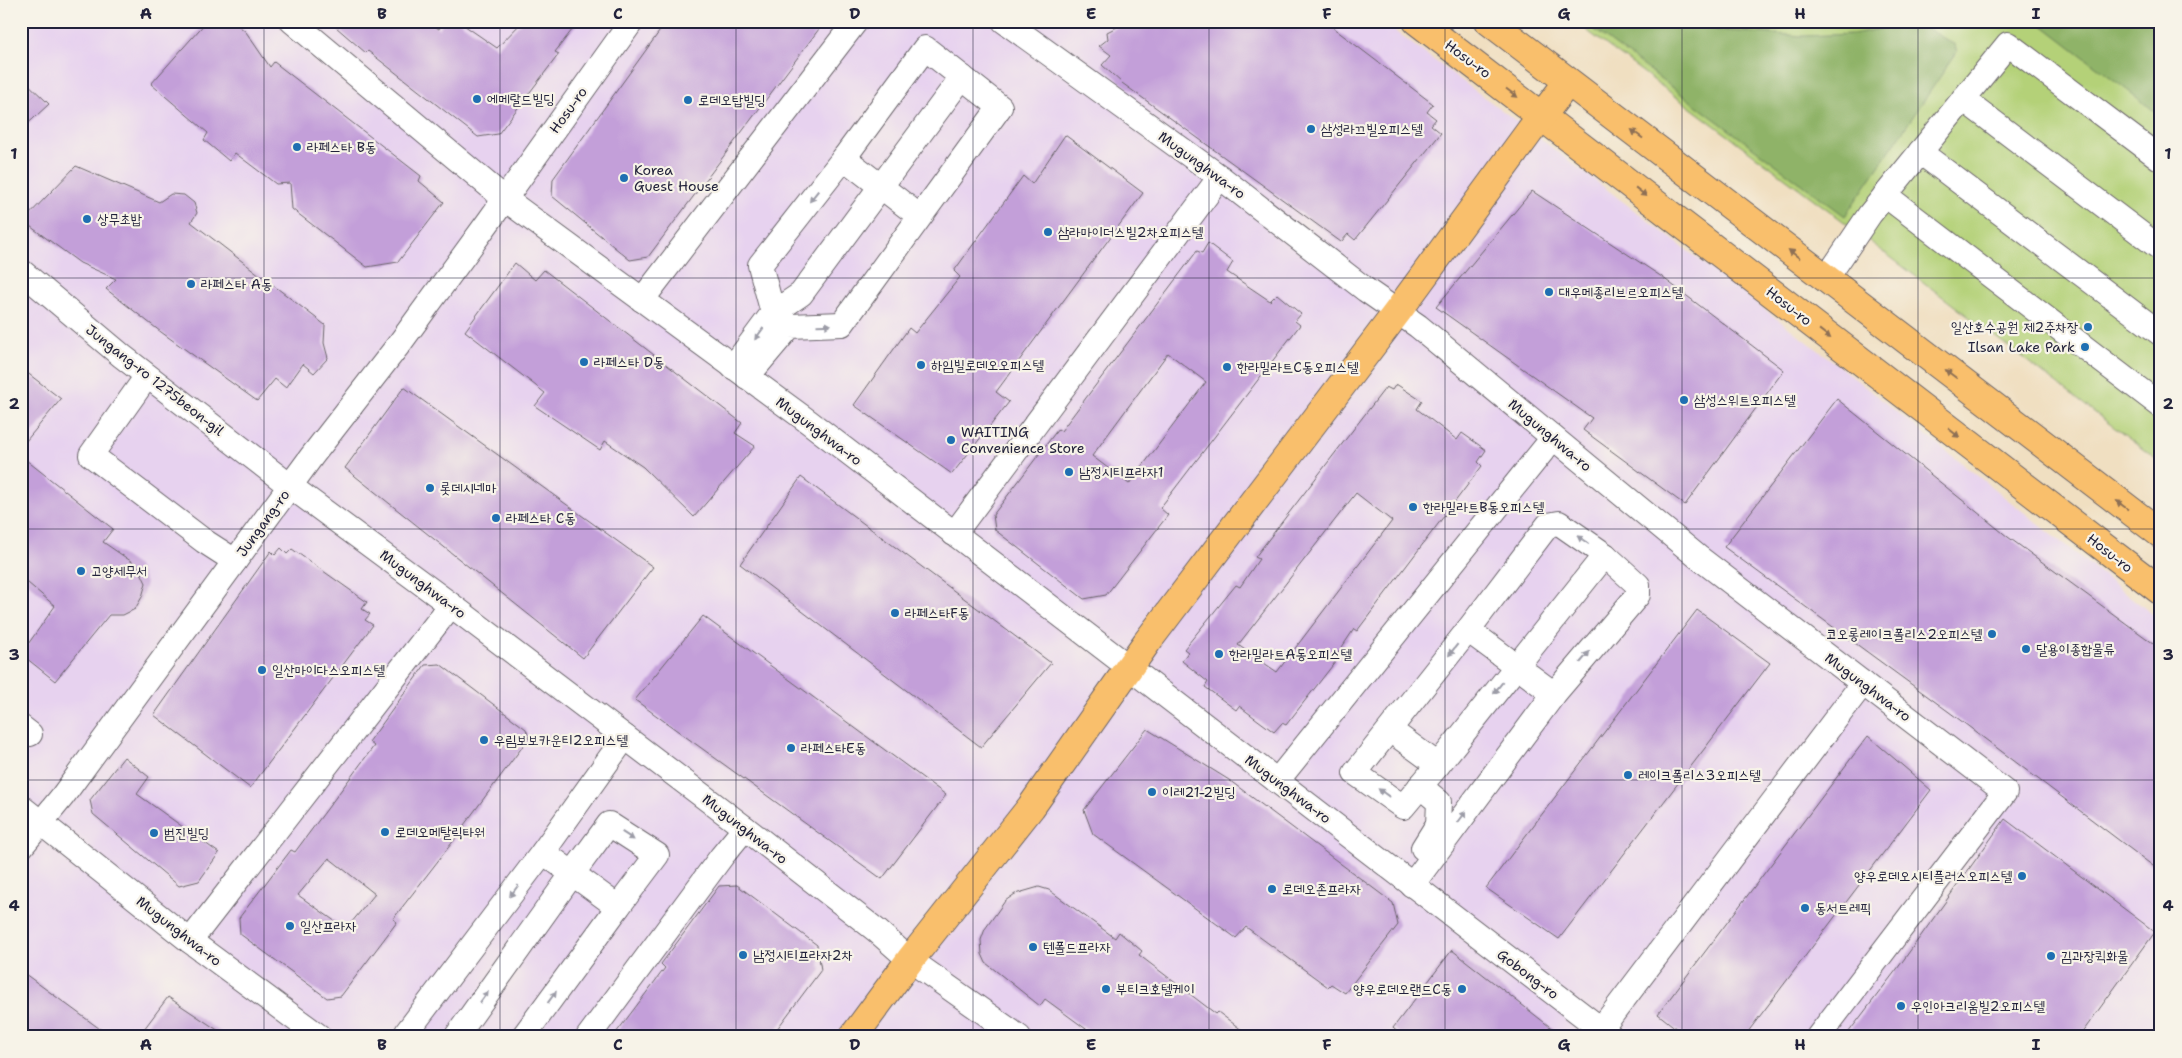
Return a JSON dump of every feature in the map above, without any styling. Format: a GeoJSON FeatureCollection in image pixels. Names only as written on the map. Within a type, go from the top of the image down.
{"type":"FeatureCollection","features":[{"type":"Feature","properties":{"kind":"main road","name":"Hosu-ro"},"geometry":{"type":"LineString","coordinates":[[1418,21],[2161,592]]}},
{"type":"Feature","properties":{"kind":"main road"},"geometry":{"type":"LineString","coordinates":[[1489,21],[2161,534]]}},
{"type":"Feature","properties":{"kind":"main road"},"geometry":{"type":"LineString","coordinates":[[853,1037],[910,960],[1031,807],[1147,642],[1398,312],[1523,140],[1568,82]]}},
{"type":"Feature","properties":{"kind":"street"},"geometry":{"type":"LineString","coordinates":[[292,21],[505,199]]}},
{"type":"Feature","properties":{"kind":"street","name":"Hosu-ro"},"geometry":{"type":"LineString","coordinates":[[505,199],[632,21]]}},
{"type":"Feature","properties":{"kind":"street"},"geometry":{"type":"LineString","coordinates":[[642,300],[856,21]]}},
{"type":"Feature","properties":{"kind":"street","name":"Mugunghwa-ro"},"geometry":{"type":"LineString","coordinates":[[1004,21],[1220,177],[1366,290],[1398,312],[1698,557],[2005,792],[1818,1037]]}},
{"type":"Feature","properties":{"kind":"street"},"geometry":{"type":"LineString","coordinates":[[1826,279],[1856,231],[2008,44],[2161,159]]}},
{"type":"Feature","properties":{"kind":"street"},"geometry":{"type":"LineString","coordinates":[[740,372],[790,326],[842,324],[1000,107],[926,48],[844,158],[760,265],[773,313]]}},
{"type":"Feature","properties":{"kind":"street"},"geometry":{"type":"LineString","coordinates":[[740,372],[773,313],[801,294],[962,77]]}},
{"type":"Feature","properties":{"kind":"street"},"geometry":{"type":"LineString","coordinates":[[1963,99],[2161,249]]}},
{"type":"Feature","properties":{"kind":"street"},"geometry":{"type":"LineString","coordinates":[[1920,152],[2161,334]]}},
{"type":"Feature","properties":{"kind":"street"},"geometry":{"type":"LineString","coordinates":[[844,158],[919,216]]}},
{"type":"Feature","properties":{"kind":"street"},"geometry":{"type":"LineString","coordinates":[[954,534],[1220,177]]}},
{"type":"Feature","properties":{"kind":"street"},"geometry":{"type":"LineString","coordinates":[[1885,195],[2161,406]]}},
{"type":"Feature","properties":{"kind":"street","name":"Mugunghwa-ro"},"geometry":{"type":"LineString","coordinates":[[505,199],[740,372],[1277,780],[1446,911]]}},
{"type":"Feature","properties":{"kind":"street","name":"Jungang-ro"},"geometry":{"type":"LineString","coordinates":[[21,847],[62,797],[290,486],[400,343],[505,199]]}},
{"type":"Feature","properties":{"kind":"street","name":"Jungang-ro 1275beon-gil"},"geometry":{"type":"LineString","coordinates":[[21,271],[147,376],[290,486]]}},
{"type":"Feature","properties":{"kind":"street"},"geometry":{"type":"LineString","coordinates":[[147,376],[91,455],[204,541],[235,561]]}},
{"type":"Feature","properties":{"kind":"street"},"geometry":{"type":"LineString","coordinates":[[1277,780],[1553,438]]}},
{"type":"Feature","properties":{"kind":"street","name":"Mugunghwa-ro"},"geometry":{"type":"LineString","coordinates":[[290,486],[451,605],[745,828],[876,930],[910,960],[1019,1037]]}},
{"type":"Feature","properties":{"kind":"street"},"geometry":{"type":"LineString","coordinates":[[1406,880],[1554,694],[1638,595],[1638,585],[1605,555],[1559,523],[1548,525],[1355,773],[1403,807],[1605,555]]}},
{"type":"Feature","properties":{"kind":"street"},"geometry":{"type":"LineString","coordinates":[[190,941],[451,605]]}},
{"type":"Feature","properties":{"kind":"street"},"geometry":{"type":"LineString","coordinates":[[1468,630],[1554,694]]}},
{"type":"Feature","properties":{"kind":"street"},"geometry":{"type":"LineString","coordinates":[[1606,1033],[1863,683]]}},
{"type":"Feature","properties":{"kind":"street"},"geometry":{"type":"LineString","coordinates":[[1390,730],[1438,765]]}},
{"type":"Feature","properties":{"kind":"street"},"geometry":{"type":"LineString","coordinates":[[413,1037],[407,1032],[543,852],[632,742]]}},
{"type":"Feature","properties":{"kind":"street"},"geometry":{"type":"LineString","coordinates":[[587,853],[580,845],[579,824],[632,742]]}},
{"type":"Feature","properties":{"kind":"street"},"geometry":{"type":"LineString","coordinates":[[1406,880],[1420,852],[1438,824],[1439,802],[1420,786]]}},
{"type":"Feature","properties":{"kind":"street"},"geometry":{"type":"LineString","coordinates":[[21,806],[41,822]]}},
{"type":"Feature","properties":{"kind":"street","name":"Mugunghwa-ro"},"geometry":{"type":"LineString","coordinates":[[41,822],[190,941],[320,1037]]}},
{"type":"Feature","properties":{"kind":"street"},"geometry":{"type":"LineString","coordinates":[[456,1037],[609,824],[657,855],[523,1037]]}},
{"type":"Feature","properties":{"kind":"street"},"geometry":{"type":"LineString","coordinates":[[588,1037],[722,856],[745,828]]}},
{"type":"Feature","properties":{"kind":"street"},"geometry":{"type":"LineString","coordinates":[[543,852],[618,907]]}},
{"type":"Feature","properties":{"kind":"street","name":"Gobong-ro"},"geometry":{"type":"LineString","coordinates":[[1446,911],[1606,1033]]}},
{"type":"Feature","properties":{"kind":"shaded area"},"geometry":{"type":"Polygon","coordinates":[[[21,21],[1381,21],[1530,131],[1830,359],[2161,621],[2161,1037],[21,1037],[21,21]]]}},
{"type":"Feature","properties":{"kind":"green space","name":"Ilsan Lake Park"},"geometry":{"type":"Polygon","coordinates":[[[1574,21],[2161,21],[2161,463],[1839,218],[1574,21]]]}},
{"type":"Feature","properties":{"kind":"green space"},"geometry":{"type":"Polygon","coordinates":[[[1583,21],[1695,21],[1716,30],[1803,36],[1853,34],[1910,23],[1927,28],[1955,45],[1957,52],[1845,216],[1583,21]]]}},
{"type":"Feature","properties":{"kind":"green space"},"geometry":{"type":"Polygon","coordinates":[[[2037,21],[2161,21],[2161,116],[2037,21]]]}},
{"type":"Feature","properties":{"kind":"building","name":"라페스타 B동"},"geometry":{"type":"Polygon","coordinates":[[[207,21],[233,21],[246,32],[270,67],[274,62],[421,176],[419,181],[444,202],[398,262],[367,267],[292,209],[290,183],[276,184],[235,153],[229,161],[204,140],[208,133],[151,84],[207,21]]]}},
{"type":"Feature","properties":{"kind":"building","name":"에메랄드빌딩"},"geometry":{"type":"Polygon","coordinates":[[[329,21],[426,21],[439,29],[444,21],[458,21],[497,48],[523,21],[579,21],[555,52],[559,54],[498,134],[478,137],[368,51],[366,53],[329,21]]]}},
{"type":"Feature","properties":{"kind":"building","name":"로데오탑빌딩"},"geometry":{"type":"Polygon","coordinates":[[[667,21],[825,21],[648,257],[630,260],[552,196],[553,179],[667,21]]]}},
{"type":"Feature","properties":{"kind":"building","name":"삼성라끄빌오피스텔"},"geometry":{"type":"Polygon","coordinates":[[[1116,21],[1324,21],[1433,104],[1427,112],[1436,119],[1431,125],[1441,133],[1355,240],[1348,234],[1341,242],[1122,83],[1102,65],[1111,55],[1099,46],[1108,39],[1107,32],[1117,27],[1116,21]]]}},
{"type":"Feature","properties":{"kind":"building"},"geometry":{"type":"Polygon","coordinates":[[[21,77],[49,104],[21,130],[21,77]]]}},
{"type":"Feature","properties":{"kind":"building","name":"삼라마이더스빌2차오피스텔"},"geometry":{"type":"Polygon","coordinates":[[[1065,135],[1143,193],[996,392],[1009,402],[952,474],[854,405],[909,328],[915,333],[960,277],[954,271],[1023,176],[1032,184],[1065,135]]]}},
{"type":"Feature","properties":{"kind":"building","name":"라페스타 A동"},"geometry":{"type":"Polygon","coordinates":[[[76,166],[159,202],[171,194],[184,195],[194,203],[197,213],[191,222],[325,325],[324,343],[328,358],[314,373],[303,364],[286,388],[275,379],[257,401],[161,332],[106,289],[116,279],[80,263],[23,221],[76,166]]]}},
{"type":"Feature","properties":{"kind":"building"},"geometry":{"type":"Polygon","coordinates":[[[1532,191],[1662,277],[1784,370],[1685,505],[1583,430],[1592,418],[1436,307],[1532,191]]]}},
{"type":"Feature","properties":{"kind":"building"},"geometry":{"type":"Polygon","coordinates":[[[1208,243],[1233,262],[1227,272],[1270,301],[1277,294],[1301,314],[1295,321],[1300,325],[1160,508],[1168,515],[1106,595],[1084,599],[995,530],[993,515],[1058,429],[1061,431],[1197,251],[1202,253],[1208,243]],[[1168,353],[1092,456],[1129,484],[1206,382],[1168,353]]]}},
{"type":"Feature","properties":{"kind":"building","name":"라페스타 D동"},"geometry":{"type":"Polygon","coordinates":[[[515,263],[535,280],[544,270],[742,423],[735,433],[755,446],[694,517],[643,467],[605,441],[600,450],[535,406],[545,393],[465,331],[515,263]]]}},
{"type":"Feature","properties":{"kind":"building"},"geometry":{"type":"Polygon","coordinates":[[[21,368],[61,399],[21,447],[21,368]]]}},
{"type":"Feature","properties":{"kind":"building","name":"한라밀라트B동오피스텔"},"geometry":{"type":"Polygon","coordinates":[[[1396,384],[1422,401],[1417,409],[1457,440],[1462,433],[1486,450],[1478,462],[1482,466],[1357,631],[1354,629],[1334,659],[1336,661],[1286,725],[1282,723],[1274,732],[1239,706],[1236,710],[1205,687],[1208,682],[1182,661],[1188,652],[1184,649],[1236,585],[1240,587],[1259,559],[1255,557],[1386,387],[1392,390],[1396,384]],[[1356,493],[1238,645],[1277,672],[1392,521],[1356,493]]]}},
{"type":"Feature","properties":{"kind":"building","name":"라페스타 C동"},"geometry":{"type":"Polygon","coordinates":[[[404,387],[653,567],[583,658],[345,468],[404,387]]]}},
{"type":"Feature","properties":{"kind":"building","name":"코오롱레이크폴리스2오피스텔"},"geometry":{"type":"Polygon","coordinates":[[[1837,399],[2008,537],[2161,649],[2161,872],[1960,720],[1724,547],[1837,399]]]}},
{"type":"Feature","properties":{"kind":"building","name":"고양세무서"},"geometry":{"type":"Polygon","coordinates":[[[21,456],[113,529],[103,542],[138,566],[146,583],[142,597],[135,609],[123,615],[109,615],[55,681],[21,654],[55,606],[21,577],[21,456]]]}},
{"type":"Feature","properties":{"kind":"building","name":"라페스타F동"},"geometry":{"type":"Polygon","coordinates":[[[801,477],[1051,663],[981,747],[740,564],[801,477]]]}},
{"type":"Feature","properties":{"kind":"building","name":"일산마이다스오피스텔"},"geometry":{"type":"Polygon","coordinates":[[[281,548],[287,554],[292,549],[367,602],[362,609],[370,614],[365,620],[373,625],[250,788],[154,715],[271,551],[275,555],[281,548]]]}},
{"type":"Feature","properties":{"kind":"building","name":"레이크폴리스3오피스텔"},"geometry":{"type":"Polygon","coordinates":[[[1697,610],[1770,663],[1559,939],[1486,888],[1697,610]]]}},
{"type":"Feature","properties":{"kind":"building","name":"라페스타E동"},"geometry":{"type":"Polygon","coordinates":[[[703,616],[946,795],[882,879],[635,700],[703,616]]]}},
{"type":"Feature","properties":{"kind":"building"},"geometry":{"type":"Polygon","coordinates":[[[440,664],[526,729],[529,738],[465,826],[393,919],[397,922],[341,996],[327,998],[240,934],[239,918],[291,850],[295,852],[374,746],[369,742],[425,665],[440,664]],[[329,858],[298,895],[346,929],[375,894],[329,858]]]}},
{"type":"Feature","properties":{"kind":"building","name":"로데오존프라자"},"geometry":{"type":"Polygon","coordinates":[[[1147,729],[1229,780],[1393,903],[1398,925],[1345,993],[1331,984],[1328,987],[1246,927],[1236,938],[1093,834],[1084,810],[1147,729]]]}},
{"type":"Feature","properties":{"kind":"building"},"geometry":{"type":"Polygon","coordinates":[[[1868,736],[1931,790],[1744,1037],[1687,1037],[1658,1014],[1868,736]]]}},
{"type":"Feature","properties":{"kind":"building","name":"범진빌딩"},"geometry":{"type":"Polygon","coordinates":[[[124,757],[149,777],[137,794],[219,853],[199,881],[179,886],[93,814],[90,800],[124,757]]]}},
{"type":"Feature","properties":{"kind":"building","name":"양우로데오시티플러스오피스텔"},"geometry":{"type":"Polygon","coordinates":[[[2005,819],[2155,932],[2079,1037],[1845,1037],[1897,969],[2005,819]]]}},
{"type":"Feature","properties":{"kind":"building","name":"남정시티프라자2차"},"geometry":{"type":"Polygon","coordinates":[[[737,885],[817,945],[821,970],[771,1037],[613,1037],[665,968],[661,964],[719,886],[737,885]]]}},
{"type":"Feature","properties":{"kind":"building"},"geometry":{"type":"Polygon","coordinates":[[[1039,887],[1049,890],[1115,938],[1119,932],[1142,951],[1139,955],[1216,1014],[1218,1012],[1251,1037],[1097,1037],[1045,999],[1040,1006],[986,963],[982,954],[981,940],[985,929],[1005,901],[1015,894],[1039,887]]]}},
{"type":"Feature","properties":{"kind":"building","name":"양우로데오랜드C동"},"geometry":{"type":"Polygon","coordinates":[[[1452,950],[1563,1037],[1403,1037],[1393,1028],[1452,950]]]}},
{"type":"Feature","properties":{"kind":"building"},"geometry":{"type":"Polygon","coordinates":[[[21,971],[111,1037],[21,1037],[21,971]]]}},
{"type":"Feature","properties":{"kind":"building"},"geometry":{"type":"Polygon","coordinates":[[[168,997],[228,1037],[138,1037],[168,997]]]}},
{"type":"Feature","properties":{"kind":"place","name":"에메랄드빌딩"},"geometry":{"type":"Point","coordinates":[477,99]}},
{"type":"Feature","properties":{"kind":"place","name":"로데오탑빌딩"},"geometry":{"type":"Point","coordinates":[688,100]}},
{"type":"Feature","properties":{"kind":"place","name":"삼성라끄빌오피스텔"},"geometry":{"type":"Point","coordinates":[1311,129]}},
{"type":"Feature","properties":{"kind":"place","name":"라페스타 B동"},"geometry":{"type":"Point","coordinates":[297,147]}},
{"type":"Feature","properties":{"kind":"place","name":"Korea Guest House"},"geometry":{"type":"Point","coordinates":[624,178]}},
{"type":"Feature","properties":{"kind":"place","name":"상무초밥"},"geometry":{"type":"Point","coordinates":[87,219]}},
{"type":"Feature","properties":{"kind":"place","name":"삼라마이더스빌2차오피스텔"},"geometry":{"type":"Point","coordinates":[1048,232]}},
{"type":"Feature","properties":{"kind":"place","name":"라페스타 A동"},"geometry":{"type":"Point","coordinates":[191,284]}},
{"type":"Feature","properties":{"kind":"place","name":"대우메종리브르오피스텔"},"geometry":{"type":"Point","coordinates":[1549,292]}},
{"type":"Feature","properties":{"kind":"place","name":"일산호수공원 제2주차장"},"geometry":{"type":"Point","coordinates":[2088,327]}},
{"type":"Feature","properties":{"kind":"place","name":"Ilsan Lake Park"},"geometry":{"type":"Point","coordinates":[2085,347]}},
{"type":"Feature","properties":{"kind":"place","name":"라페스타 D동"},"geometry":{"type":"Point","coordinates":[584,362]}},
{"type":"Feature","properties":{"kind":"place","name":"하임빌로데오오피스텔"},"geometry":{"type":"Point","coordinates":[921,365]}},
{"type":"Feature","properties":{"kind":"place","name":"한라밀라트C동오피스텔"},"geometry":{"type":"Point","coordinates":[1227,367]}},
{"type":"Feature","properties":{"kind":"place","name":"삼성스위트오피스텔"},"geometry":{"type":"Point","coordinates":[1684,400]}},
{"type":"Feature","properties":{"kind":"place","name":"WAITING Convenience Store"},"geometry":{"type":"Point","coordinates":[951,440]}},
{"type":"Feature","properties":{"kind":"place","name":"남정시티프라자1"},"geometry":{"type":"Point","coordinates":[1069,472]}},
{"type":"Feature","properties":{"kind":"place","name":"롯데시네마"},"geometry":{"type":"Point","coordinates":[430,488]}},
{"type":"Feature","properties":{"kind":"place","name":"한라밀라트B동오피스텔"},"geometry":{"type":"Point","coordinates":[1413,507]}},
{"type":"Feature","properties":{"kind":"place","name":"라페스타 C동"},"geometry":{"type":"Point","coordinates":[496,518]}},
{"type":"Feature","properties":{"kind":"place","name":"고양세무서"},"geometry":{"type":"Point","coordinates":[81,571]}},
{"type":"Feature","properties":{"kind":"place","name":"라페스타F동"},"geometry":{"type":"Point","coordinates":[895,613]}},
{"type":"Feature","properties":{"kind":"place","name":"코오롱레이크폴리스2오피스텔"},"geometry":{"type":"Point","coordinates":[1992,634]}},
{"type":"Feature","properties":{"kind":"place","name":"달용이종합물류"},"geometry":{"type":"Point","coordinates":[2026,649]}},
{"type":"Feature","properties":{"kind":"place","name":"한라밀라트A동오피스텔"},"geometry":{"type":"Point","coordinates":[1219,654]}},
{"type":"Feature","properties":{"kind":"place","name":"일산마이다스오피스텔"},"geometry":{"type":"Point","coordinates":[262,670]}},
{"type":"Feature","properties":{"kind":"place","name":"우림보보카운티2오피스텔"},"geometry":{"type":"Point","coordinates":[484,740]}},
{"type":"Feature","properties":{"kind":"place","name":"라페스타E동"},"geometry":{"type":"Point","coordinates":[791,748]}},
{"type":"Feature","properties":{"kind":"place","name":"레이크폴리스3오피스텔"},"geometry":{"type":"Point","coordinates":[1628,775]}},
{"type":"Feature","properties":{"kind":"place","name":"이레21-2빌딩"},"geometry":{"type":"Point","coordinates":[1152,792]}},
{"type":"Feature","properties":{"kind":"place","name":"로데오메탈릭타워"},"geometry":{"type":"Point","coordinates":[385,832]}},
{"type":"Feature","properties":{"kind":"place","name":"범진빌딩"},"geometry":{"type":"Point","coordinates":[154,833]}},
{"type":"Feature","properties":{"kind":"place","name":"양우로데오시티플러스오피스텔"},"geometry":{"type":"Point","coordinates":[2022,876]}},
{"type":"Feature","properties":{"kind":"place","name":"로데오존프라자"},"geometry":{"type":"Point","coordinates":[1272,889]}},
{"type":"Feature","properties":{"kind":"place","name":"동서트레픽"},"geometry":{"type":"Point","coordinates":[1805,908]}},
{"type":"Feature","properties":{"kind":"place","name":"일산프라자"},"geometry":{"type":"Point","coordinates":[290,926]}},
{"type":"Feature","properties":{"kind":"place","name":"텐폴드프라자"},"geometry":{"type":"Point","coordinates":[1033,947]}},
{"type":"Feature","properties":{"kind":"place","name":"남정시티프라자2차"},"geometry":{"type":"Point","coordinates":[743,955]}},
{"type":"Feature","properties":{"kind":"place","name":"김과장퀵화물"},"geometry":{"type":"Point","coordinates":[2051,956]}},
{"type":"Feature","properties":{"kind":"place","name":"부티크호텔케이"},"geometry":{"type":"Point","coordinates":[1106,989]}},
{"type":"Feature","properties":{"kind":"place","name":"양우로데오랜드C동"},"geometry":{"type":"Point","coordinates":[1462,989]}},
{"type":"Feature","properties":{"kind":"place","name":"우인아크리움빌2오피스텔"},"geometry":{"type":"Point","coordinates":[1901,1006]}}]}
